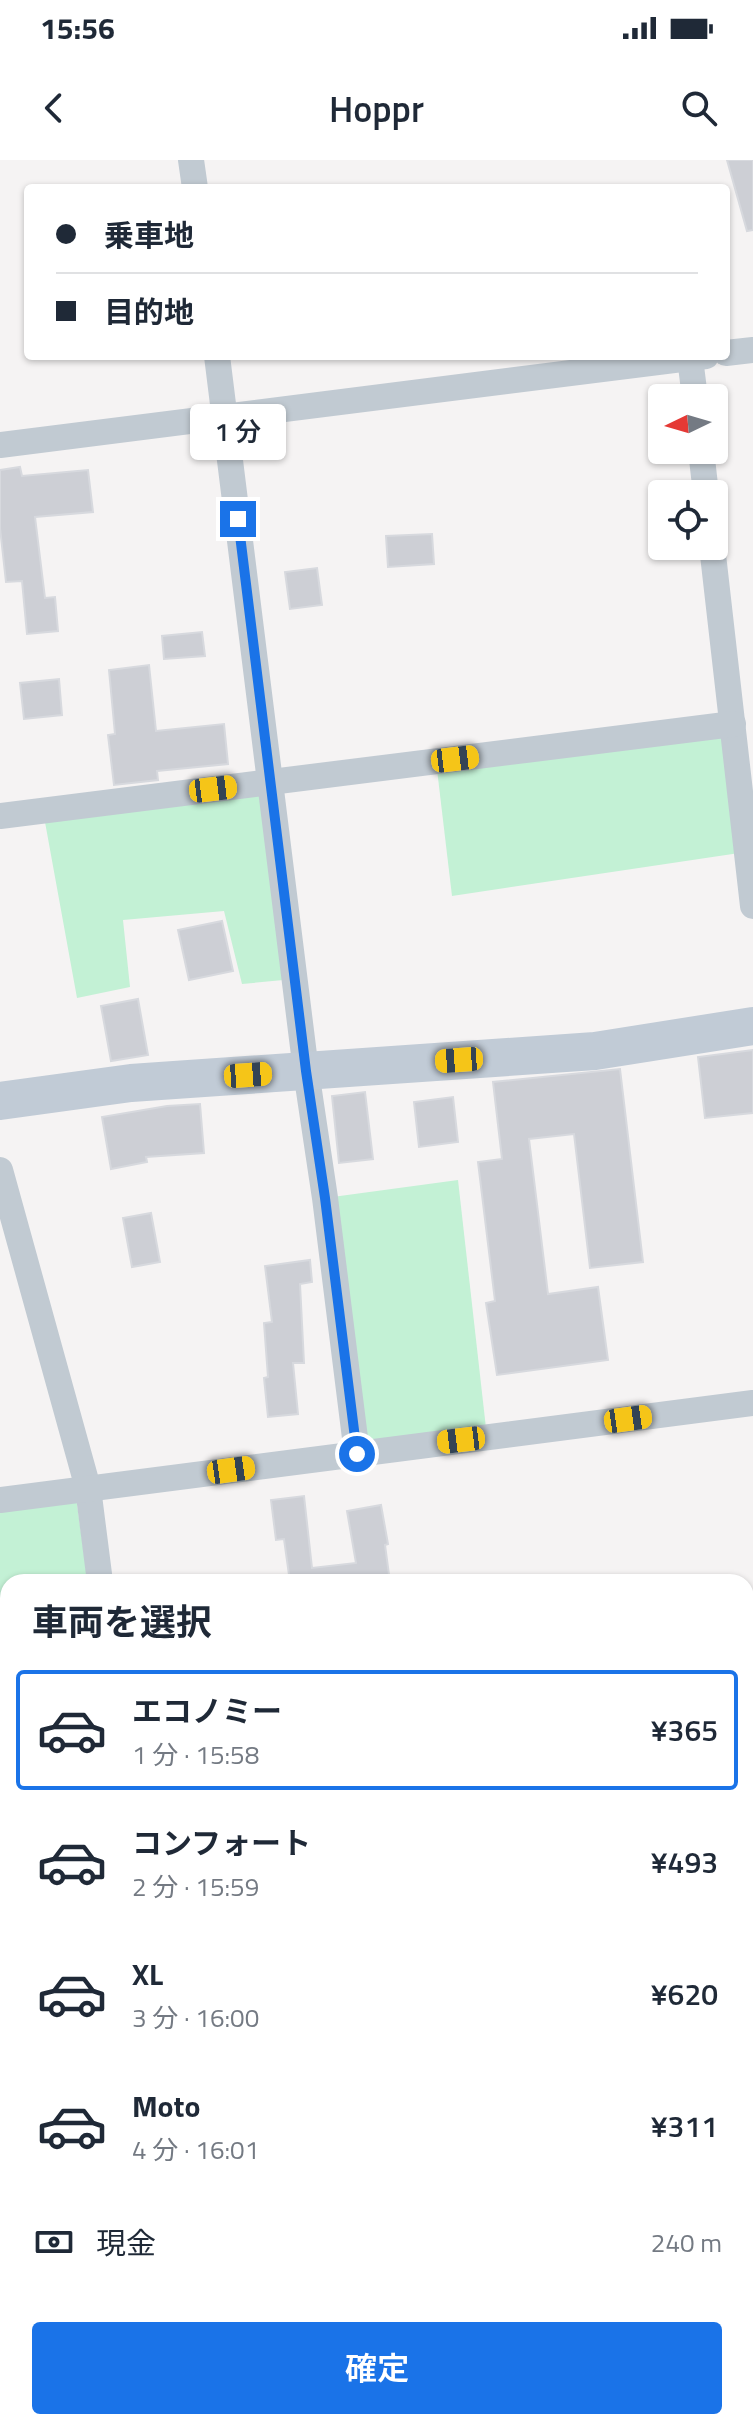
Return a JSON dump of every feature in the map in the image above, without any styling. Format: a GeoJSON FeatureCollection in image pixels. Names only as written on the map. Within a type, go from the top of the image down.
{"type":"FeatureCollection","features":[{"type":"Feature","properties":{"kind":"street"},"geometry":{"type":"LineString","coordinates":[[191,160],[194,184]]}},
{"type":"Feature","properties":{"kind":"street"},"geometry":{"type":"LineString","coordinates":[[730,353],[753,350]]}},
{"type":"Feature","properties":{"kind":"street"},"geometry":{"type":"LineString","coordinates":[[218,360],[357,1454]]}},
{"type":"Feature","properties":{"kind":"street"},"geometry":{"type":"LineString","coordinates":[[0,445],[674,360]]}},
{"type":"Feature","properties":{"kind":"street"},"geometry":{"type":"LineString","coordinates":[[696,384],[698,360]]}},
{"type":"Feature","properties":{"kind":"street"},"geometry":{"type":"LineString","coordinates":[[714,560],[753,906]]}},
{"type":"Feature","properties":{"kind":"street"},"geometry":{"type":"LineString","coordinates":[[0,816],[733,724]]}},
{"type":"Feature","properties":{"kind":"street"},"geometry":{"type":"LineString","coordinates":[[0,1101],[131,1083],[595,1051],[753,1026]]}},
{"type":"Feature","properties":{"kind":"street"},"geometry":{"type":"LineString","coordinates":[[0,1170],[88,1488],[99,1574]]}},
{"type":"Feature","properties":{"kind":"street"},"geometry":{"type":"LineString","coordinates":[[0,1500],[753,1403]]}},
{"type":"Feature","properties":{"kind":"green space"},"geometry":{"type":"Polygon","coordinates":[[[733,724],[746,852],[452,896],[436,761],[733,724]]]}},
{"type":"Feature","properties":{"kind":"green space"},"geometry":{"type":"Polygon","coordinates":[[[270,782],[294,979],[242,984],[224,911],[123,920],[130,987],[77,998],[43,811],[270,782]]]}},
{"type":"Feature","properties":{"kind":"green space"},"geometry":{"type":"Polygon","coordinates":[[[458,1180],[487,1437],[356,1446],[325,1198],[458,1180]]]}},
{"type":"Feature","properties":{"kind":"green space"},"geometry":{"type":"Polygon","coordinates":[[[75,1490],[87,1574],[0,1574],[0,1509],[75,1490]]]}},
{"type":"Feature","properties":{"kind":"building"},"geometry":{"type":"Polygon","coordinates":[[[727,160],[753,160],[753,230],[747,231],[727,160]]]}},
{"type":"Feature","properties":{"kind":"building"},"geometry":{"type":"Polygon","coordinates":[[[20,467],[22,476],[88,470],[93,512],[35,517],[45,598],[55,597],[58,631],[27,634],[22,581],[6,582],[0,528],[0,470],[20,467]]]}},
{"type":"Feature","properties":{"kind":"building"},"geometry":{"type":"Polygon","coordinates":[[[432,534],[434,564],[388,567],[386,536],[432,534]]]}},
{"type":"Feature","properties":{"kind":"building"},"geometry":{"type":"Polygon","coordinates":[[[317,568],[322,605],[290,609],[285,572],[317,568]]]}},
{"type":"Feature","properties":{"kind":"building"},"geometry":{"type":"Polygon","coordinates":[[[202,632],[205,656],[164,659],[162,636],[202,632]]]}},
{"type":"Feature","properties":{"kind":"building"},"geometry":{"type":"Polygon","coordinates":[[[149,665],[156,731],[224,724],[228,764],[157,771],[158,780],[114,785],[108,735],[115,734],[109,670],[149,665]]]}},
{"type":"Feature","properties":{"kind":"building"},"geometry":{"type":"Polygon","coordinates":[[[59,679],[62,715],[24,719],[20,683],[59,679]]]}},
{"type":"Feature","properties":{"kind":"building"},"geometry":{"type":"Polygon","coordinates":[[[222,921],[233,971],[189,980],[178,930],[222,921]]]}},
{"type":"Feature","properties":{"kind":"building"},"geometry":{"type":"Polygon","coordinates":[[[138,999],[148,1055],[111,1061],[101,1006],[138,999]]]}},
{"type":"Feature","properties":{"kind":"building"},"geometry":{"type":"Polygon","coordinates":[[[753,1050],[753,1113],[705,1118],[698,1057],[753,1050]]]}},
{"type":"Feature","properties":{"kind":"building"},"geometry":{"type":"Polygon","coordinates":[[[620,1069],[643,1262],[590,1268],[574,1134],[529,1139],[548,1294],[598,1287],[608,1360],[497,1375],[486,1303],[495,1301],[478,1162],[502,1159],[493,1082],[620,1069]]]}},
{"type":"Feature","properties":{"kind":"building"},"geometry":{"type":"Polygon","coordinates":[[[365,1092],[373,1159],[339,1163],[332,1096],[365,1092]]]}},
{"type":"Feature","properties":{"kind":"building"},"geometry":{"type":"Polygon","coordinates":[[[453,1097],[458,1142],[419,1147],[414,1102],[453,1097]]]}},
{"type":"Feature","properties":{"kind":"building"},"geometry":{"type":"Polygon","coordinates":[[[200,1104],[204,1153],[146,1157],[147,1162],[111,1169],[102,1117],[200,1104]]]}},
{"type":"Feature","properties":{"kind":"building"},"geometry":{"type":"Polygon","coordinates":[[[151,1213],[160,1262],[132,1267],[123,1218],[151,1213]]]}},
{"type":"Feature","properties":{"kind":"building"},"geometry":{"type":"Polygon","coordinates":[[[310,1260],[312,1282],[300,1284],[304,1363],[293,1363],[298,1414],[268,1417],[264,1323],[272,1322],[265,1266],[310,1260]]]}},
{"type":"Feature","properties":{"kind":"building"},"geometry":{"type":"Polygon","coordinates":[[[304,1496],[312,1568],[356,1563],[347,1511],[381,1505],[388,1544],[385,1545],[389,1574],[289,1574],[284,1539],[276,1540],[271,1500],[304,1496]]]}},
{"type":"Feature","properties":{"kind":"route"},"geometry":{"type":"LineString","coordinates":[[238,519],[357,1454]]}}]}
